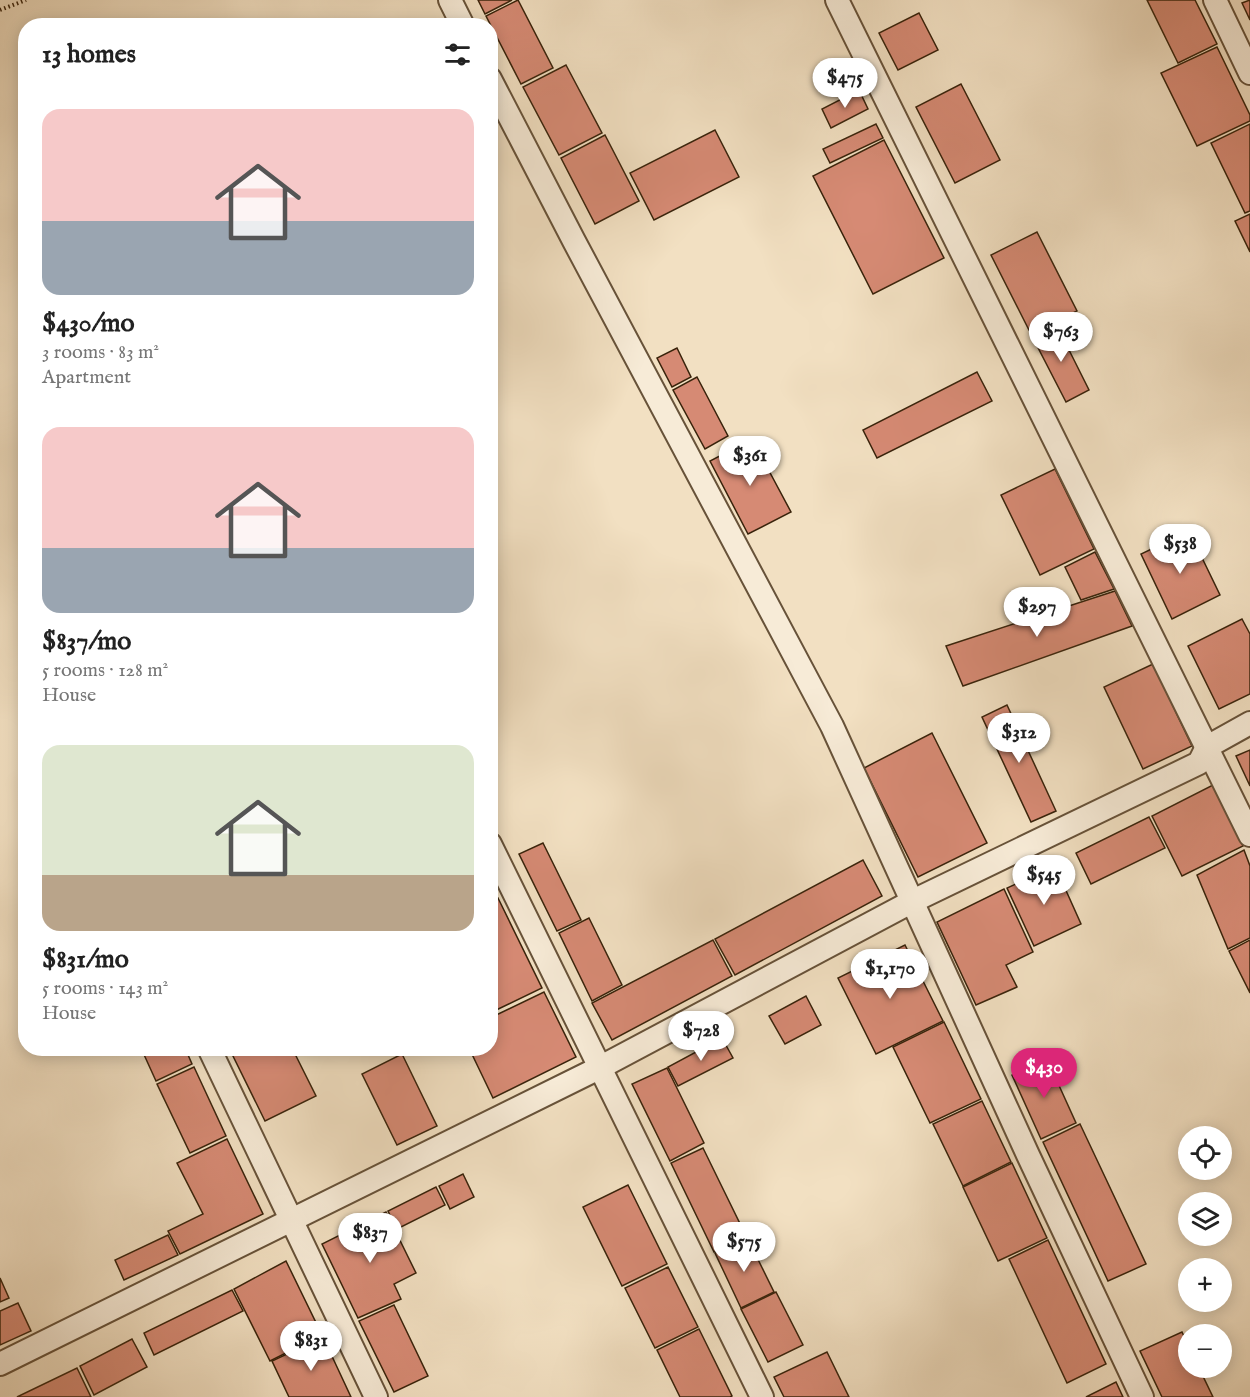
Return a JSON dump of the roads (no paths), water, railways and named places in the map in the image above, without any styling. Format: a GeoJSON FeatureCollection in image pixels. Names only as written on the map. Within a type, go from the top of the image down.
{"type":"FeatureCollection","features":[{"type":"Feature","properties":{"kind":"street"},"geometry":{"type":"LineString","coordinates":[[450,0],[459,18]]}},
{"type":"Feature","properties":{"kind":"street"},"geometry":{"type":"LineString","coordinates":[[837,0],[1250,835]]}},
{"type":"Feature","properties":{"kind":"street"},"geometry":{"type":"LineString","coordinates":[[1215,0],[1250,73]]}},
{"type":"Feature","properties":{"kind":"street"},"geometry":{"type":"LineString","coordinates":[[498,94],[832,726],[1028,1155],[1142,1397]]}},
{"type":"Feature","properties":{"kind":"street"},"geometry":{"type":"LineString","coordinates":[[0,1364],[599,1068],[913,901],[1199,763],[1207,747],[1250,723]]}},
{"type":"Feature","properties":{"kind":"street"},"geometry":{"type":"LineString","coordinates":[[498,860],[762,1397]]}},
{"type":"Feature","properties":{"kind":"street"},"geometry":{"type":"LineString","coordinates":[[213,1056],[376,1397]]}}]}
